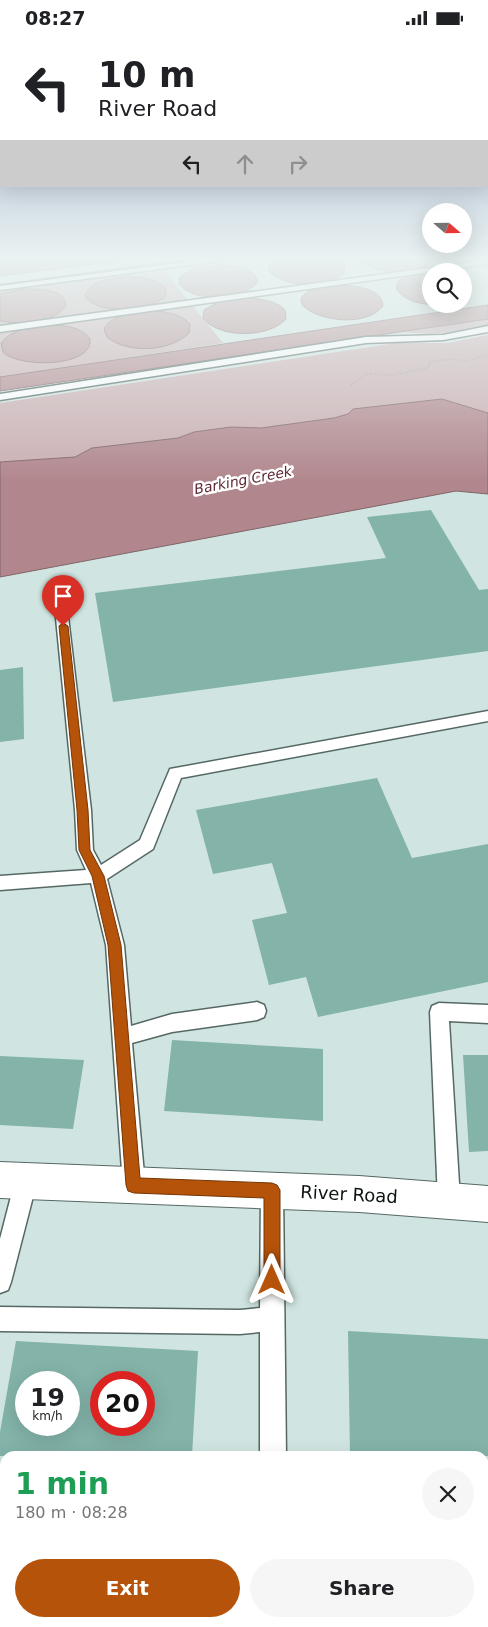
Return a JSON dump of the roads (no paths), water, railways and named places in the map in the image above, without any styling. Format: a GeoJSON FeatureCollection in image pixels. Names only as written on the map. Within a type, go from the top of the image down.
{"type":"FeatureCollection","features":[{"type":"Feature","properties":{"kind":"street","name":"River Road"},"geometry":{"type":"LineString","coordinates":[[13,1181],[272,1190],[488,1204]]}},
{"type":"Feature","properties":{"kind":"lane"},"geometry":{"type":"LineString","coordinates":[[0,397],[366,340],[390,337],[450,337],[468,333]]}},
{"type":"Feature","properties":{"kind":"lane"},"geometry":{"type":"LineString","coordinates":[[61,607],[83,810],[85,850],[98,876],[114,945],[134,1185]]}},
{"type":"Feature","properties":{"kind":"lane"},"geometry":{"type":"LineString","coordinates":[[0,883],[98,876],[148,843],[176,773],[488,716]]}},
{"type":"Feature","properties":{"kind":"lane"},"geometry":{"type":"LineString","coordinates":[[121,1038],[172,1023],[257,1011]]}},
{"type":"Feature","properties":{"kind":"lane"},"geometry":{"type":"LineString","coordinates":[[449,1200],[439,1012],[488,1014]]}},
{"type":"Feature","properties":{"kind":"lane"},"geometry":{"type":"LineString","coordinates":[[0,1281],[13,1181]]}},
{"type":"Feature","properties":{"kind":"lane"},"geometry":{"type":"LineString","coordinates":[[272,1190],[273,1451]]}},
{"type":"Feature","properties":{"kind":"lane"},"geometry":{"type":"LineString","coordinates":[[0,1319],[240,1322],[272,1319]]}},
{"type":"Feature","properties":{"kind":"water"},"geometry":{"type":"Polygon","coordinates":[[[13,333],[85,333],[90,339],[88,349],[80,356],[68,360],[38,363],[23,361],[3,352],[1,343],[13,333]]]}},
{"type":"Feature","properties":{"kind":"water"},"geometry":{"type":"Polygon","coordinates":[[[106,333],[189,333],[171,344],[148,348],[126,346],[107,337],[106,333]]]}},
{"type":"Feature","properties":{"kind":"water"},"geometry":{"type":"Polygon","coordinates":[[[296,333],[391,333],[0,391],[0,377],[296,333]]]}},
{"type":"Feature","properties":{"kind":"water","name":"Barking Creek"},"geometry":{"type":"Polygon","coordinates":[[[442,399],[488,413],[488,494],[456,491],[0,577],[0,462],[75,457],[92,448],[178,438],[194,432],[231,427],[261,428],[334,418],[348,414],[353,409],[442,399]]]}}]}
